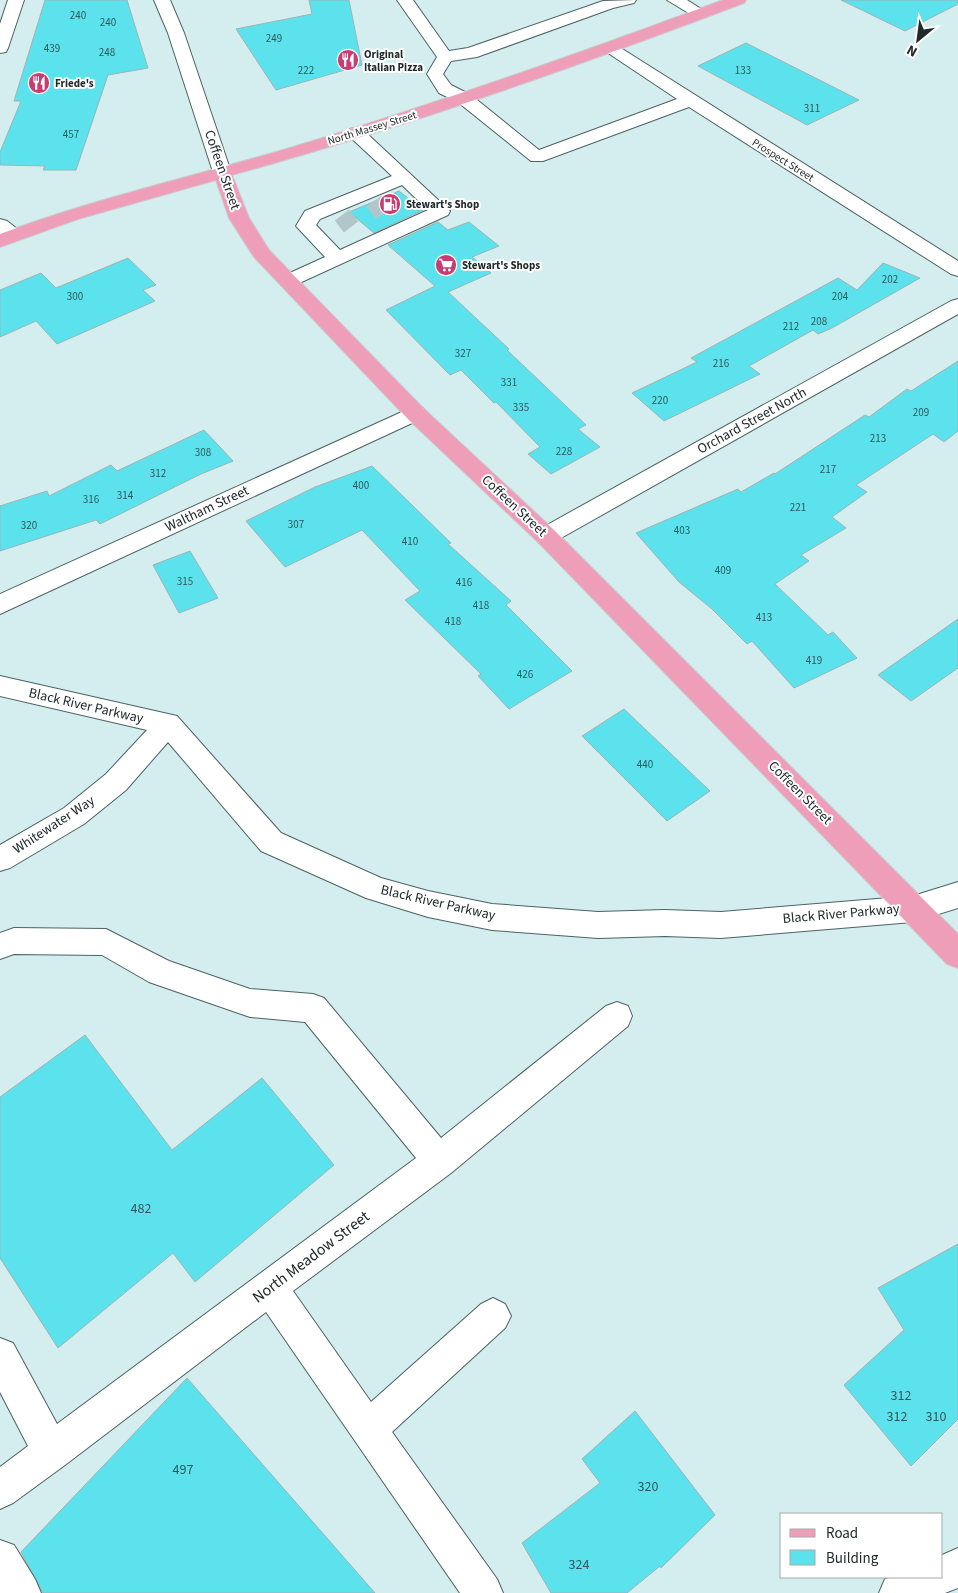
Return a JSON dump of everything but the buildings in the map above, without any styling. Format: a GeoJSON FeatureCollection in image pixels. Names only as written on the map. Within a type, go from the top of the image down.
{"type":"FeatureCollection","features":[{"type":"Feature","properties":{"kind":"main road","name":"North Massey Street"},"geometry":{"type":"LineString","coordinates":[[5,233],[356,133],[465,99],[610,49],[738,0]]}},
{"type":"Feature","properties":{"kind":"main road","name":"Coffeen Street"},"geometry":{"type":"LineString","coordinates":[[222,172],[239,218],[261,253],[415,413],[546,536],[958,954]]}},
{"type":"Feature","properties":{"kind":"street","name":"Coffeen Street"},"geometry":{"type":"LineString","coordinates":[[162,0],[176,33],[222,172]]}},
{"type":"Feature","properties":{"kind":"street"},"geometry":{"type":"LineString","coordinates":[[405,0],[445,57]]}},
{"type":"Feature","properties":{"kind":"street"},"geometry":{"type":"LineString","coordinates":[[445,57],[471,53],[609,4],[628,0]]}},
{"type":"Feature","properties":{"kind":"street"},"geometry":{"type":"LineString","coordinates":[[675,0],[701,14]]}},
{"type":"Feature","properties":{"kind":"street"},"geometry":{"type":"LineString","coordinates":[[0,48],[10,5]]}},
{"type":"Feature","properties":{"kind":"street","name":"Prospect Street"},"geometry":{"type":"LineString","coordinates":[[610,49],[958,270]]}},
{"type":"Feature","properties":{"kind":"street"},"geometry":{"type":"LineString","coordinates":[[445,57],[435,74],[444,89],[465,99],[537,157],[691,100]]}},
{"type":"Feature","properties":{"kind":"street"},"geometry":{"type":"LineString","coordinates":[[288,281],[337,258],[360,239],[396,230],[441,210],[356,133]]}},
{"type":"Feature","properties":{"kind":"street"},"geometry":{"type":"LineString","coordinates":[[337,258],[306,226],[312,215],[375,203],[405,178]]}},
{"type":"Feature","properties":{"kind":"street"},"geometry":{"type":"LineString","coordinates":[[375,203],[396,230]]}},
{"type":"Feature","properties":{"kind":"street","name":"Orchard Street North"},"geometry":{"type":"LineString","coordinates":[[546,536],[958,305]]}},
{"type":"Feature","properties":{"kind":"street","name":"Waltham Street"},"geometry":{"type":"LineString","coordinates":[[0,606],[415,413]]}},
{"type":"Feature","properties":{"kind":"street","name":"Black River Parkway"},"geometry":{"type":"LineString","coordinates":[[0,686],[168,724],[271,842],[376,889],[428,904],[492,917],[598,925],[665,923],[721,925],[913,909],[958,895]]}},
{"type":"Feature","properties":{"kind":"street","name":"Whitewater Way"},"geometry":{"type":"LineString","coordinates":[[0,859],[74,816],[116,782],[168,724]]}},
{"type":"Feature","properties":{"kind":"street"},"geometry":{"type":"LineString","coordinates":[[0,946],[14,941],[106,942],[160,972],[250,1003],[314,1008],[440,1161]]}},
{"type":"Feature","properties":{"kind":"street","name":"North Meadow Street"},"geometry":{"type":"LineString","coordinates":[[0,1490],[440,1161],[617,1016]]}},
{"type":"Feature","properties":{"kind":"street"},"geometry":{"type":"LineString","coordinates":[[270,1288],[483,1593]]}},
{"type":"Feature","properties":{"kind":"street"},"geometry":{"type":"LineString","coordinates":[[368,1428],[493,1316]]}},
{"type":"Feature","properties":{"kind":"street"},"geometry":{"type":"LineString","coordinates":[[0,1356],[52,1452]]}},
{"type":"Feature","properties":{"kind":"street"},"geometry":{"type":"LineString","coordinates":[[0,1560],[21,1593]]}},
{"type":"Feature","properties":{"kind":"street"},"geometry":{"type":"LineString","coordinates":[[943,1574],[958,1567]]}},
{"type":"Feature","properties":{"kind":"street"},"geometry":{"type":"LineString","coordinates":[[899,1593],[935,1578]]}},
{"type":"Feature","properties":{"kind":"tunnel"},"geometry":{"type":"LineString","coordinates":[[374,201],[383,214]]}},
{"type":"Feature","properties":{"kind":"tunnel"},"geometry":{"type":"LineString","coordinates":[[342,215],[351,227]]}},
{"type":"Feature","properties":{"kind":"place","name":"Original Italian Pizza"},"geometry":{"type":"Point","coordinates":[348,60]}},
{"type":"Feature","properties":{"kind":"place","name":"Friede's"},"geometry":{"type":"Point","coordinates":[39,83]}},
{"type":"Feature","properties":{"kind":"place","name":"Stewart's Shop"},"geometry":{"type":"Point","coordinates":[390,204]}},
{"type":"Feature","properties":{"kind":"place","name":"Stewart's Shops"},"geometry":{"type":"Point","coordinates":[446,265]}}]}
